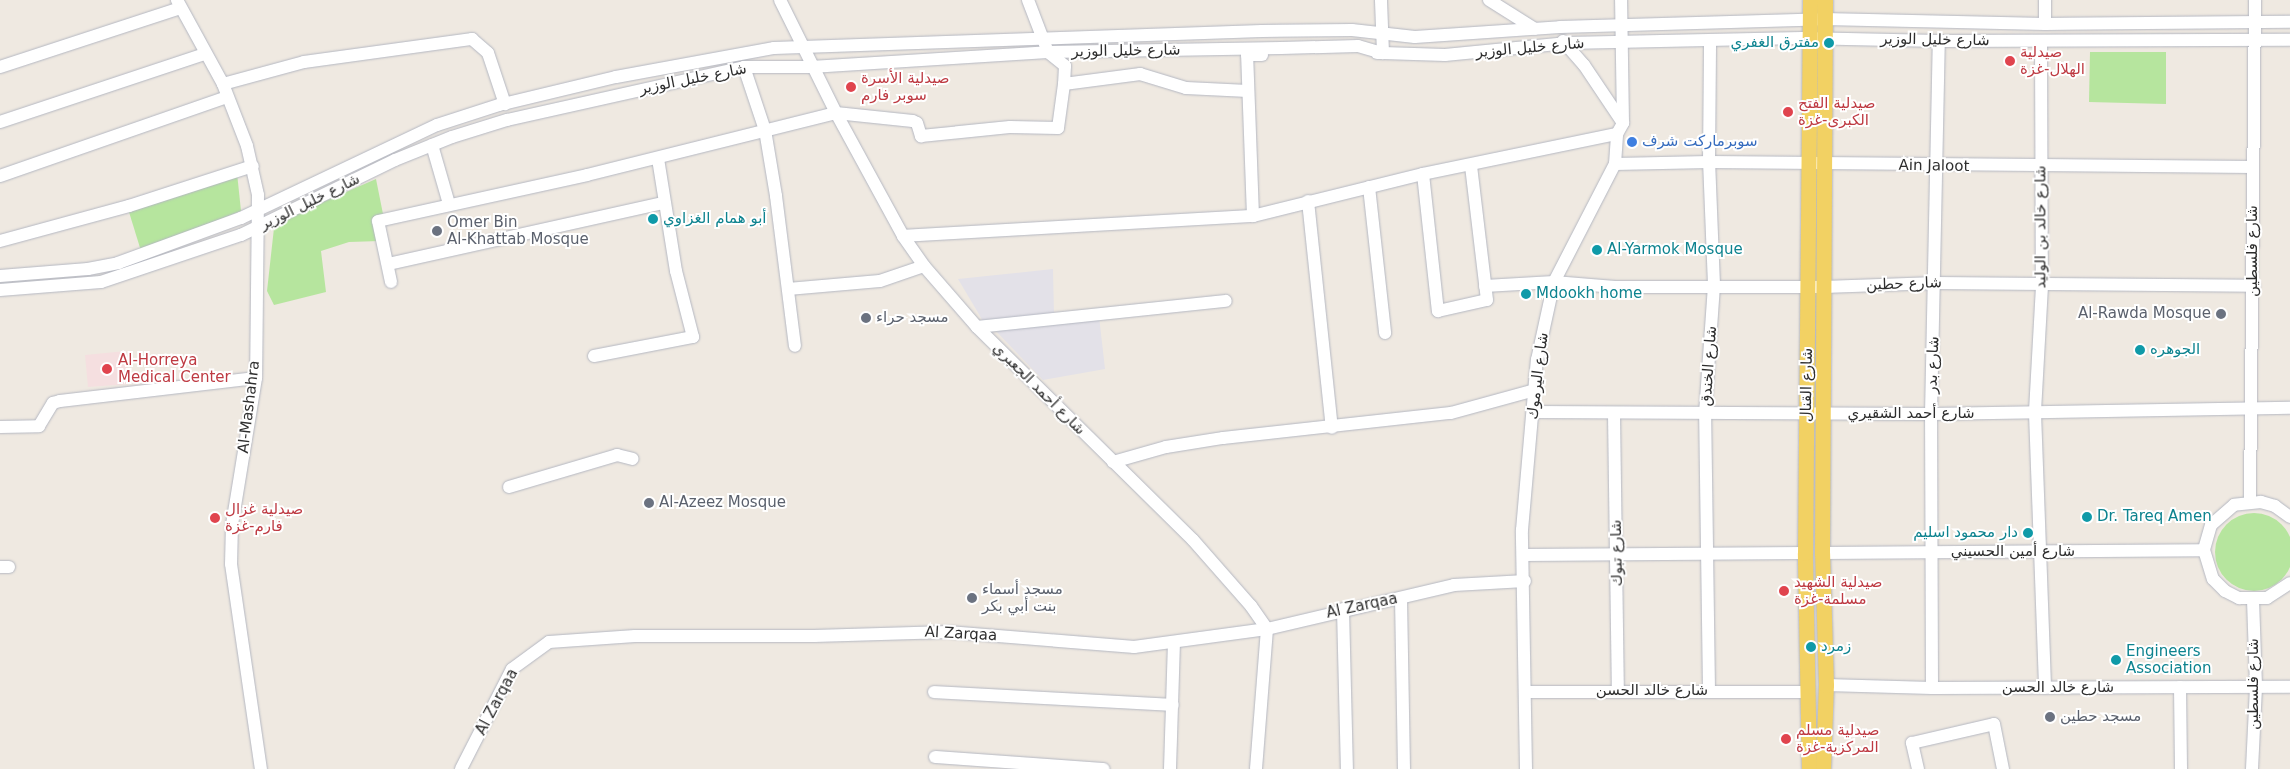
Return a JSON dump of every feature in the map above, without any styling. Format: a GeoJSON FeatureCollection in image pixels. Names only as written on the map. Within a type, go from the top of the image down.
{"type":"FeatureCollection","features":[{"type":"Feature","properties":{"kind":"main road","name":"شارع القنال"},"geometry":{"type":"LineString","coordinates":[[1810,0],[1817,20],[1825,165],[1822,552],[1826,686],[1823,769]]}},
{"type":"Feature","properties":{"kind":"main road","name":"شارع القنال"},"geometry":{"type":"LineString","coordinates":[[1817,20],[1825,0]]}},
{"type":"Feature","properties":{"kind":"main road","name":"شارع القنال"},"geometry":{"type":"LineString","coordinates":[[1809,769],[1805,553],[1809,164],[1818,38]]}},
{"type":"Feature","properties":{"kind":"street","name":"شارع أحمد الجعبري"},"geometry":{"type":"LineString","coordinates":[[780,0],[811,67],[903,236],[924,266],[977,327],[1193,540],[1251,606],[1267,629]]}},
{"type":"Feature","properties":{"kind":"street"},"geometry":{"type":"LineString","coordinates":[[391,282],[378,221],[658,158],[836,113],[913,121],[917,123],[921,136],[1010,127],[1058,128],[1065,66],[1048,52],[1028,0]]}},
{"type":"Feature","properties":{"kind":"street"},"geometry":{"type":"LineString","coordinates":[[1253,216],[1247,55],[1383,53],[1381,0]]}},
{"type":"Feature","properties":{"kind":"street"},"geometry":{"type":"LineString","coordinates":[[903,236],[1253,216],[1308,201],[1423,174],[1471,166],[1620,129],[1566,43],[1536,29],[1489,0]]}},
{"type":"Feature","properties":{"kind":"street","name":"شارع اليرموك"},"geometry":{"type":"LineString","coordinates":[[1526,769],[1525,581],[1523,555],[1537,360],[1554,282],[1615,164],[1620,129],[1621,0]]}},
{"type":"Feature","properties":{"kind":"street"},"geometry":{"type":"LineString","coordinates":[[2045,0],[2045,24]]}},
{"type":"Feature","properties":{"kind":"street","name":"شارع فلسطين"},"geometry":{"type":"LineString","coordinates":[[2250,501],[2254,286],[2255,0]]}},
{"type":"Feature","properties":{"kind":"street"},"geometry":{"type":"LineString","coordinates":[[0,67],[178,4]]}},
{"type":"Feature","properties":{"kind":"street","name":"Al-Mashahra"},"geometry":{"type":"LineString","coordinates":[[178,4],[223,84],[253,166],[258,209],[255,229],[256,378],[232,524],[231,564],[261,769]]}},
{"type":"Feature","properties":{"kind":"street","name":"شارع خليل الوزير"},"geometry":{"type":"LineString","coordinates":[[0,275],[88,269],[118,263],[258,209],[437,125],[505,104],[616,77],[774,48],[1280,31],[1352,30],[1415,37],[1620,25],[1817,20],[2045,24],[2290,22]]}},
{"type":"Feature","properties":{"kind":"street","name":"شارع خليل الوزير"},"geometry":{"type":"LineString","coordinates":[[1,290],[100,282],[255,229],[395,160],[432,145],[507,120],[744,67],[811,67],[1048,52],[1358,46],[1383,53],[1445,55],[1566,43],[1818,38],[1939,41],[2290,40]]}},
{"type":"Feature","properties":{"kind":"street"},"geometry":{"type":"LineString","coordinates":[[223,84],[304,62],[472,39],[488,53],[505,104]]}},
{"type":"Feature","properties":{"kind":"street","name":"شارع الخندق"},"geometry":{"type":"LineString","coordinates":[[1709,691],[1705,414],[1714,285],[1709,162],[1710,41]]}},
{"type":"Feature","properties":{"kind":"street","name":"شارع بدر"},"geometry":{"type":"LineString","coordinates":[[1932,688],[1934,552],[1931,414],[1936,283],[1934,166],[1939,41]]}},
{"type":"Feature","properties":{"kind":"street","name":"شارع خالد بن الوليد"},"geometry":{"type":"LineString","coordinates":[[2041,41],[2042,286],[2036,413],[2045,688]]}},
{"type":"Feature","properties":{"kind":"street"},"geometry":{"type":"LineString","coordinates":[[0,122],[205,54]]}},
{"type":"Feature","properties":{"kind":"street"},"geometry":{"type":"LineString","coordinates":[[744,67],[765,130],[795,346]]}},
{"type":"Feature","properties":{"kind":"street"},"geometry":{"type":"LineString","coordinates":[[1064,84],[1140,74],[1186,88],[1248,91]]}},
{"type":"Feature","properties":{"kind":"street"},"geometry":{"type":"LineString","coordinates":[[0,176],[227,97]]}},
{"type":"Feature","properties":{"kind":"street"},"geometry":{"type":"LineString","coordinates":[[432,145],[449,204]]}},
{"type":"Feature","properties":{"kind":"street"},"geometry":{"type":"LineString","coordinates":[[594,356],[693,337],[676,271],[658,158]]}},
{"type":"Feature","properties":{"kind":"street","name":"Ain Jaloot"},"geometry":{"type":"LineString","coordinates":[[1615,164],[1709,162],[2041,167],[2253,167]]}},
{"type":"Feature","properties":{"kind":"street"},"geometry":{"type":"LineString","coordinates":[[0,241],[129,206],[253,166]]}},
{"type":"Feature","properties":{"kind":"street"},"geometry":{"type":"LineString","coordinates":[[1423,174],[1438,311],[1486,300],[1471,166]]}},
{"type":"Feature","properties":{"kind":"street"},"geometry":{"type":"LineString","coordinates":[[1369,187],[1385,333]]}},
{"type":"Feature","properties":{"kind":"street"},"geometry":{"type":"LineString","coordinates":[[1308,201],[1332,428]]}},
{"type":"Feature","properties":{"kind":"street"},"geometry":{"type":"LineString","coordinates":[[388,264],[664,203]]}},
{"type":"Feature","properties":{"kind":"street"},"geometry":{"type":"LineString","coordinates":[[788,289],[880,281],[924,266]]}},
{"type":"Feature","properties":{"kind":"street"},"geometry":{"type":"LineString","coordinates":[[0,275],[1,290]]}},
{"type":"Feature","properties":{"kind":"street","name":"شارع حطين"},"geometry":{"type":"LineString","coordinates":[[1485,286],[1554,282],[1616,287],[1714,285],[1824,287],[1936,283],[2042,286],[2254,286]]}},
{"type":"Feature","properties":{"kind":"street"},"geometry":{"type":"LineString","coordinates":[[977,327],[1226,301]]}},
{"type":"Feature","properties":{"kind":"street"},"geometry":{"type":"LineString","coordinates":[[0,427],[33,428],[43,421],[53,403],[60,401],[256,378]]}},
{"type":"Feature","properties":{"kind":"street"},"geometry":{"type":"LineString","coordinates":[[1113,462],[1166,447],[1451,413],[1535,390]]}},
{"type":"Feature","properties":{"kind":"street","name":"شارع أحمد الشقيري"},"geometry":{"type":"LineString","coordinates":[[1533,412],[1614,414],[1931,414],[2290,408]]}},
{"type":"Feature","properties":{"kind":"street","name":"شارع تبوك"},"geometry":{"type":"LineString","coordinates":[[1614,414],[1618,555],[1618,691]]}},
{"type":"Feature","properties":{"kind":"street"},"geometry":{"type":"LineString","coordinates":[[509,487],[617,455],[633,459]]}},
{"type":"Feature","properties":{"kind":"street"},"geometry":{"type":"LineString","coordinates":[[2290,517],[2268,503],[2250,501],[2234,505],[2219,516],[2209,531],[2204,550],[2209,572],[2219,585],[2232,595],[2253,600],[2274,596],[2290,584]]}},
{"type":"Feature","properties":{"kind":"street","name":"شارع أمين الحسيني"},"geometry":{"type":"LineString","coordinates":[[1822,552],[2204,550]]}},
{"type":"Feature","properties":{"kind":"street"},"geometry":{"type":"LineString","coordinates":[[1523,555],[1805,553]]}},
{"type":"Feature","properties":{"kind":"street","name":"Al Zarqaa"},"geometry":{"type":"LineString","coordinates":[[462,769],[512,669],[549,642],[635,636],[814,636],[948,632],[1134,647],[1267,629],[1343,609],[1401,598],[1454,585],[1525,581]]}},
{"type":"Feature","properties":{"kind":"street"},"geometry":{"type":"LineString","coordinates":[[1401,598],[1404,769]]}},
{"type":"Feature","properties":{"kind":"street","name":"شارع فلسطين"},"geometry":{"type":"LineString","coordinates":[[2252,769],[2256,686],[2253,600]]}},
{"type":"Feature","properties":{"kind":"street"},"geometry":{"type":"LineString","coordinates":[[1343,609],[1347,769]]}},
{"type":"Feature","properties":{"kind":"street"},"geometry":{"type":"LineString","coordinates":[[1256,769],[1267,629]]}},
{"type":"Feature","properties":{"kind":"street"},"geometry":{"type":"LineString","coordinates":[[1170,769],[1174,643]]}},
{"type":"Feature","properties":{"kind":"street","name":"شارع خالد الحسن"},"geometry":{"type":"LineString","coordinates":[[1826,686],[1932,688],[2290,687]]}},
{"type":"Feature","properties":{"kind":"street"},"geometry":{"type":"LineString","coordinates":[[2180,687],[2180,769]]}},
{"type":"Feature","properties":{"kind":"street"},"geometry":{"type":"LineString","coordinates":[[934,692],[1173,705]]}},
{"type":"Feature","properties":{"kind":"street","name":"شارع خالد الحسن"},"geometry":{"type":"LineString","coordinates":[[1526,692],[1808,692]]}},
{"type":"Feature","properties":{"kind":"street"},"geometry":{"type":"LineString","coordinates":[[1918,769],[1912,743],[1994,724],[2003,769]]}},
{"type":"Feature","properties":{"kind":"street"},"geometry":{"type":"LineString","coordinates":[[935,757],[1043,767],[1104,769]]}},
{"type":"Feature","properties":{"kind":"shaded area"},"geometry":{"type":"Polygon","coordinates":[[[1053,269],[1054,316],[983,321],[958,279],[1053,269]]]}},
{"type":"Feature","properties":{"kind":"shaded area"},"geometry":{"type":"Polygon","coordinates":[[[1099,316],[1105,369],[1043,380],[992,327],[1099,316]]]}},
{"type":"Feature","properties":{"kind":"shaded area","name":"Al-Horreya Medical Center"},"geometry":{"type":"Polygon","coordinates":[[[126,351],[129,384],[88,387],[85,355],[126,351]]]}},
{"type":"Feature","properties":{"kind":"green space"},"geometry":{"type":"Polygon","coordinates":[[[2090,52],[2166,52],[2166,104],[2089,102],[2090,52]]]}},
{"type":"Feature","properties":{"kind":"green space"},"geometry":{"type":"Polygon","coordinates":[[[237,173],[241,211],[141,251],[129,212],[237,173]]]}},
{"type":"Feature","properties":{"kind":"green space"},"geometry":{"type":"Polygon","coordinates":[[[376,179],[383,214],[380,241],[349,242],[321,251],[326,292],[274,305],[267,291],[274,228],[291,216],[376,179]]]}},
{"type":"Feature","properties":{"kind":"green space"},"geometry":{"type":"Polygon","coordinates":[[[2254,513],[2269,516],[2281,525],[2290,537],[2293,552],[2290,567],[2281,579],[2269,588],[2254,591],[2239,588],[2227,579],[2218,567],[2215,552],[2218,537],[2227,525],[2239,516],[2254,513]]]}},
{"type":"Feature","properties":{"kind":"place","name":"مفترق الغفري"},"geometry":{"type":"Point","coordinates":[1829,43]}},
{"type":"Feature","properties":{"kind":"place","name":"صيدلية الهلال-غزة"},"geometry":{"type":"Point","coordinates":[2010,61]}},
{"type":"Feature","properties":{"kind":"place","name":"صيدلية الأسرة سوبر فارم"},"geometry":{"type":"Point","coordinates":[851,87]}},
{"type":"Feature","properties":{"kind":"place","name":"صيدلية الفتح الكبرى-غزة"},"geometry":{"type":"Point","coordinates":[1788,112]}},
{"type":"Feature","properties":{"kind":"place","name":"سوبرماركت شرف"},"geometry":{"type":"Point","coordinates":[1632,142]}},
{"type":"Feature","properties":{"kind":"place","name":"أبو همام الغزاوي"},"geometry":{"type":"Point","coordinates":[653,219]}},
{"type":"Feature","properties":{"kind":"place","name":"Omer Bin Al-Khattab Mosque"},"geometry":{"type":"Point","coordinates":[437,231]}},
{"type":"Feature","properties":{"kind":"place","name":"Al-Yarmok Mosque"},"geometry":{"type":"Point","coordinates":[1597,250]}},
{"type":"Feature","properties":{"kind":"place","name":"Mdookh home"},"geometry":{"type":"Point","coordinates":[1526,294]}},
{"type":"Feature","properties":{"kind":"place","name":"Al-Rawda Mosque"},"geometry":{"type":"Point","coordinates":[2221,314]}},
{"type":"Feature","properties":{"kind":"place","name":"مسجد حراء"},"geometry":{"type":"Point","coordinates":[866,318]}},
{"type":"Feature","properties":{"kind":"place","name":"الجوهره"},"geometry":{"type":"Point","coordinates":[2140,350]}},
{"type":"Feature","properties":{"kind":"place","name":"Al-Horreya Medical Center"},"geometry":{"type":"Point","coordinates":[107,369]}},
{"type":"Feature","properties":{"kind":"place","name":"Al-Azeez Mosque"},"geometry":{"type":"Point","coordinates":[649,503]}},
{"type":"Feature","properties":{"kind":"place","name":"Dr. Tareq Amen"},"geometry":{"type":"Point","coordinates":[2087,517]}},
{"type":"Feature","properties":{"kind":"place","name":"صيدلية غزال فارم-غزة"},"geometry":{"type":"Point","coordinates":[215,518]}},
{"type":"Feature","properties":{"kind":"place","name":"دار محمود اسليم"},"geometry":{"type":"Point","coordinates":[2028,533]}},
{"type":"Feature","properties":{"kind":"place","name":"صيدلية الشهيد مسلمة-غزة"},"geometry":{"type":"Point","coordinates":[1784,591]}},
{"type":"Feature","properties":{"kind":"place","name":"مسجد أسماء بنت أبي بكر"},"geometry":{"type":"Point","coordinates":[972,598]}},
{"type":"Feature","properties":{"kind":"place","name":"زمرد"},"geometry":{"type":"Point","coordinates":[1811,647]}},
{"type":"Feature","properties":{"kind":"place","name":"Engineers Association"},"geometry":{"type":"Point","coordinates":[2116,660]}},
{"type":"Feature","properties":{"kind":"place","name":"مسجد حطين"},"geometry":{"type":"Point","coordinates":[2050,717]}},
{"type":"Feature","properties":{"kind":"place","name":"صيدلية مسلم المركزية-غزة"},"geometry":{"type":"Point","coordinates":[1786,739]}}]}
